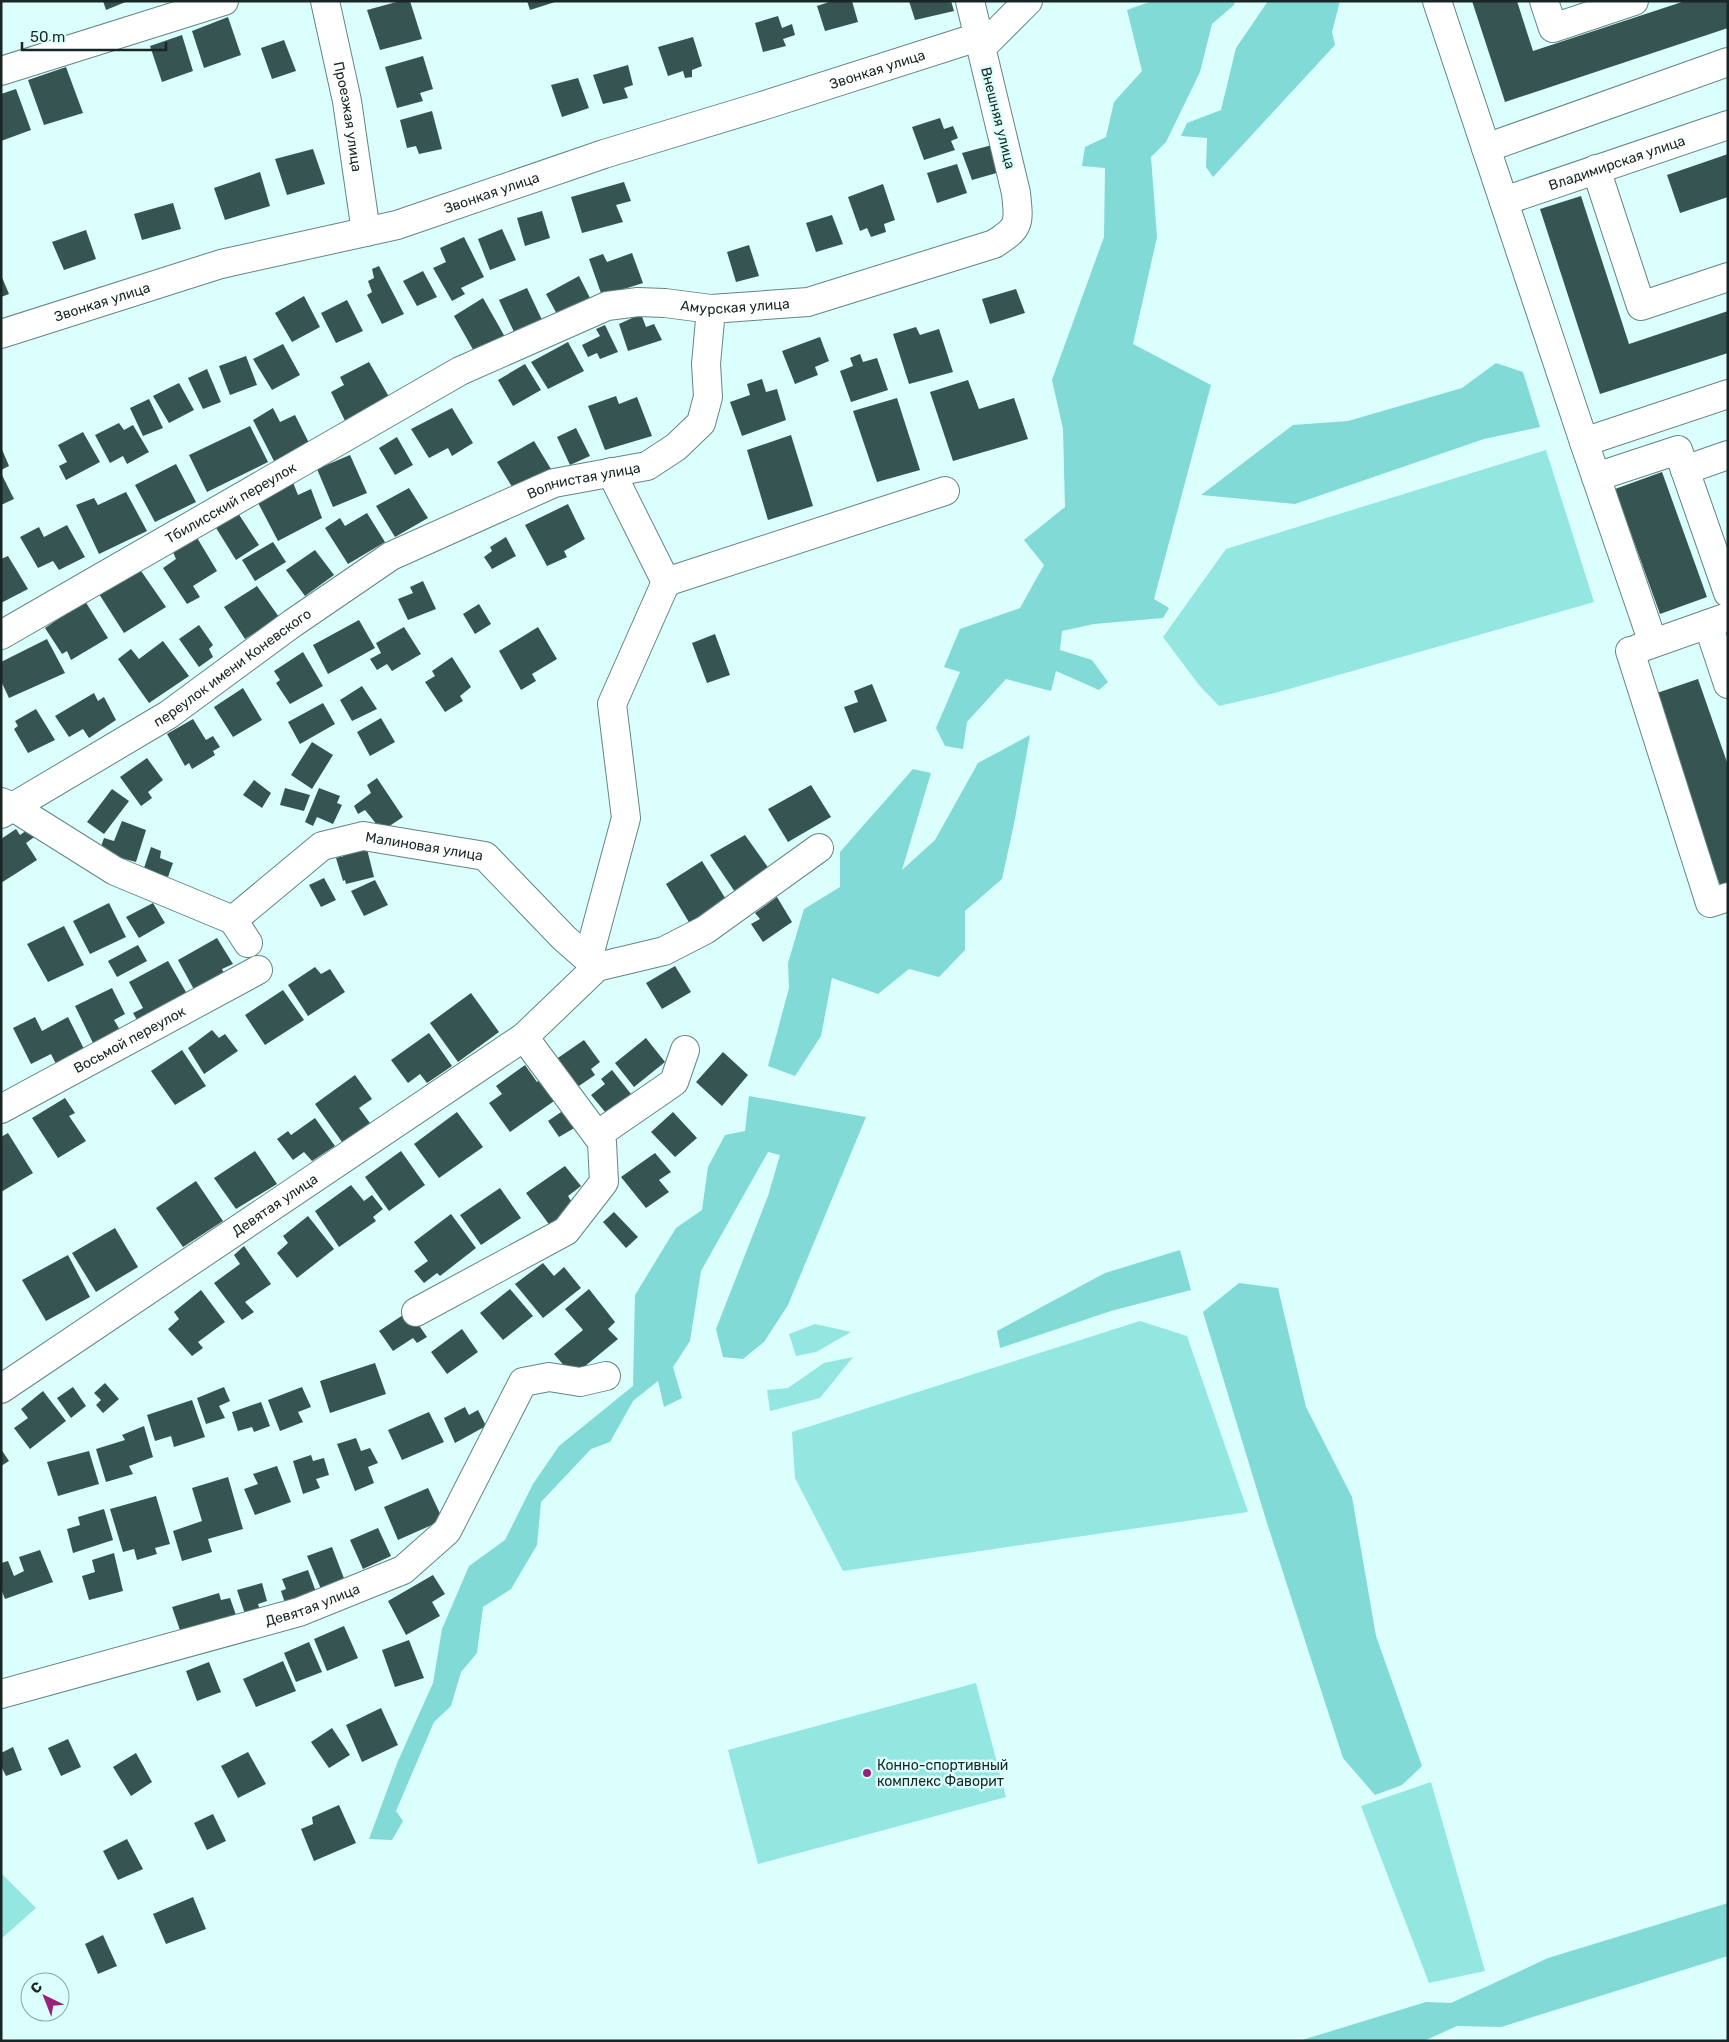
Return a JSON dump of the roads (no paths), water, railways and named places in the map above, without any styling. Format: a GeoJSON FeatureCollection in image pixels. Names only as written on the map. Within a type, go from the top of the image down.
{"type":"FeatureCollection","features":[{"type":"Feature","properties":{"kind":"street"},"geometry":{"type":"LineString","coordinates":[[1,71],[224,1]]}},
{"type":"Feature","properties":{"kind":"street","name":"Проезжая улица"},"geometry":{"type":"LineString","coordinates":[[325,1],[347,101],[366,232]]}},
{"type":"Feature","properties":{"kind":"street","name":"Внешняя улица"},"geometry":{"type":"LineString","coordinates":[[970,1],[1016,193],[1019,218],[1011,234]]}},
{"type":"Feature","properties":{"kind":"street"},"geometry":{"type":"LineString","coordinates":[[979,42],[1028,1]]}},
{"type":"Feature","properties":{"kind":"street"},"geometry":{"type":"LineString","coordinates":[[1437,1],[1596,477],[1634,650],[1710,903],[1728,897]]}},
{"type":"Feature","properties":{"kind":"street"},"geometry":{"type":"LineString","coordinates":[[1544,1],[1553,28],[1634,1]]}},
{"type":"Feature","properties":{"kind":"street","name":"Звонкая улица"},"geometry":{"type":"LineString","coordinates":[[1,334],[221,264],[397,225],[604,154],[979,42]]}},
{"type":"Feature","properties":{"kind":"street"},"geometry":{"type":"LineString","coordinates":[[1486,148],[1728,62]]}},
{"type":"Feature","properties":{"kind":"street","name":"Владимирская улица"},"geometry":{"type":"LineString","coordinates":[[1504,201],[1728,125]]}},
{"type":"Feature","properties":{"kind":"street"},"geometry":{"type":"LineString","coordinates":[[1596,169],[1641,306],[1728,277]]}},
{"type":"Feature","properties":{"kind":"street","name":"Амурская улица"},"geometry":{"type":"LineString","coordinates":[[460,371],[606,306],[638,302],[665,303],[711,309],[808,302],[994,244],[1011,234]]}},
{"type":"Feature","properties":{"kind":"street","name":"Волнистая улица"},"geometry":{"type":"LineString","coordinates":[[463,523],[554,483],[646,466],[676,447],[701,423],[708,397],[706,364],[711,309]]}},
{"type":"Feature","properties":{"kind":"street","name":"Тбилисский переулок"},"geometry":{"type":"LineString","coordinates":[[1,635],[460,371]]}},
{"type":"Feature","properties":{"kind":"street"},"geometry":{"type":"LineString","coordinates":[[1584,442],[1728,394]]}},
{"type":"Feature","properties":{"kind":"street"},"geometry":{"type":"LineString","coordinates":[[1596,477],[1678,450],[1728,593]]}},
{"type":"Feature","properties":{"kind":"street"},"geometry":{"type":"LineString","coordinates":[[1685,470],[1728,455]]}},
{"type":"Feature","properties":{"kind":"street"},"geometry":{"type":"LineString","coordinates":[[611,472],[666,582]]}},
{"type":"Feature","properties":{"kind":"street"},"geometry":{"type":"LineString","coordinates":[[819,848],[705,930],[664,951],[593,963],[626,818],[612,704],[666,582],[945,491]]}},
{"type":"Feature","properties":{"kind":"street","name":"переулок имени Коневского"},"geometry":{"type":"LineString","coordinates":[[5,808],[168,715],[293,623],[391,556],[463,523]]}},
{"type":"Feature","properties":{"kind":"street"},"geometry":{"type":"LineString","coordinates":[[1634,650],[1718,620],[1728,684]]}},
{"type":"Feature","properties":{"kind":"street"},"geometry":{"type":"LineString","coordinates":[[5,808],[115,871],[233,920],[248,943]]}},
{"type":"Feature","properties":{"kind":"street","name":"Малиновая улица"},"geometry":{"type":"LineString","coordinates":[[233,920],[322,846],[363,836],[485,856],[564,938],[593,963]]}},
{"type":"Feature","properties":{"kind":"street","name":"Девятая улица"},"geometry":{"type":"LineString","coordinates":[[1,1389],[524,1037],[593,963]]}},
{"type":"Feature","properties":{"kind":"street","name":"Восьмой переулок"},"geometry":{"type":"LineString","coordinates":[[1,1108],[258,970]]}},
{"type":"Feature","properties":{"kind":"street"},"geometry":{"type":"LineString","coordinates":[[416,1312],[566,1231],[604,1182],[602,1142],[524,1037]]}},
{"type":"Feature","properties":{"kind":"street"},"geometry":{"type":"LineString","coordinates":[[597,1135],[674,1082],[685,1050]]}},
{"type":"Feature","properties":{"kind":"street","name":"Девятая улица"},"geometry":{"type":"LineString","coordinates":[[1,1694],[299,1612],[403,1570],[447,1531],[523,1382],[549,1377],[580,1382],[606,1376]]}},
{"type":"Feature","properties":{"kind":"place","name":"Конно-спортивный комплекс Фаворит"},"geometry":{"type":"Point","coordinates":[867,1773]}}]}
